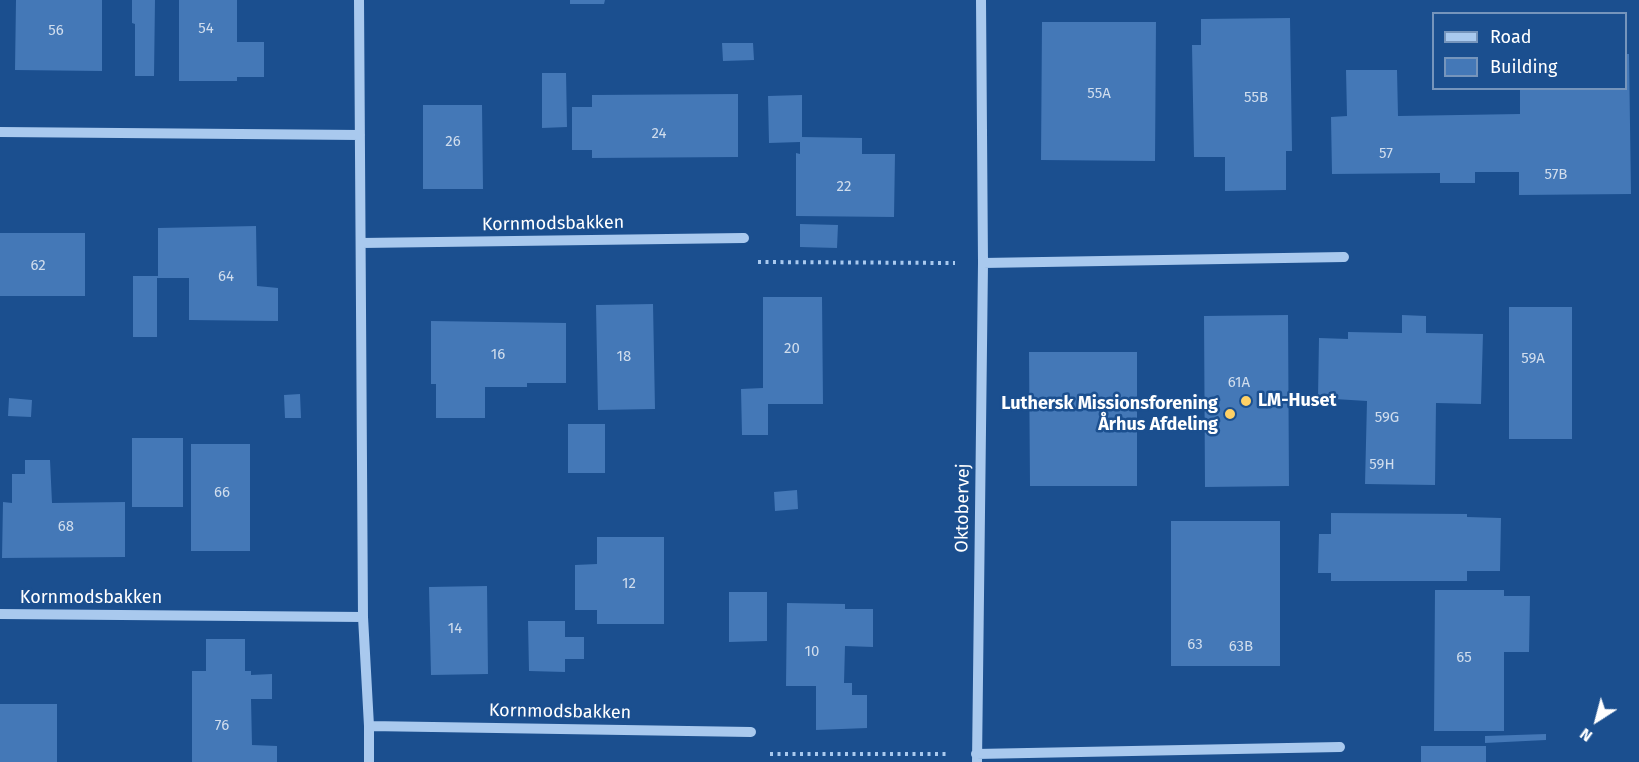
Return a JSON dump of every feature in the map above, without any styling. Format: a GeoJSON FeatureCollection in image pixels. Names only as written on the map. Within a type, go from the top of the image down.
{"type":"FeatureCollection","features":[{"type":"Feature","properties":{"kind":"street"},"geometry":{"type":"LineString","coordinates":[[359,0],[363,617],[369,762]]}},
{"type":"Feature","properties":{"kind":"street","name":"Oktobervej"},"geometry":{"type":"LineString","coordinates":[[976,758],[983,263],[981,0]]}},
{"type":"Feature","properties":{"kind":"street"},"geometry":{"type":"LineString","coordinates":[[0,132],[360,135]]}},
{"type":"Feature","properties":{"kind":"street","name":"Kornmodsbakken"},"geometry":{"type":"LineString","coordinates":[[361,243],[744,238]]}},
{"type":"Feature","properties":{"kind":"street"},"geometry":{"type":"LineString","coordinates":[[983,263],[1344,256]]}},
{"type":"Feature","properties":{"kind":"street","name":"Kornmodsbakken"},"geometry":{"type":"LineString","coordinates":[[0,614],[363,617]]}},
{"type":"Feature","properties":{"kind":"street","name":"Kornmodsbakken"},"geometry":{"type":"LineString","coordinates":[[369,726],[751,732]]}},
{"type":"Feature","properties":{"kind":"street"},"geometry":{"type":"LineString","coordinates":[[976,758],[1340,747]]}},
{"type":"Feature","properties":{"kind":"path"},"geometry":{"type":"LineString","coordinates":[[758,262],[983,263]]}},
{"type":"Feature","properties":{"kind":"path"},"geometry":{"type":"LineString","coordinates":[[751,732],[755,754],[976,758]]}},
{"type":"Feature","properties":{"kind":"building"},"geometry":{"type":"Polygon","coordinates":[[[16,0],[102,0],[102,71],[15,70],[16,0]]]}},
{"type":"Feature","properties":{"kind":"building"},"geometry":{"type":"Polygon","coordinates":[[[132,0],[155,0],[154,76],[135,76],[135,24],[132,23],[132,0]]]}},
{"type":"Feature","properties":{"kind":"building"},"geometry":{"type":"Polygon","coordinates":[[[179,0],[237,0],[237,42],[264,42],[264,77],[237,77],[237,81],[179,81],[179,0]]]}},
{"type":"Feature","properties":{"kind":"building"},"geometry":{"type":"Polygon","coordinates":[[[570,0],[605,0],[604,4],[570,4],[570,0]]]}},
{"type":"Feature","properties":{"kind":"building"},"geometry":{"type":"Polygon","coordinates":[[[1290,18],[1292,151],[1286,151],[1286,190],[1225,191],[1225,157],[1194,157],[1192,45],[1201,45],[1201,19],[1290,18]]]}},
{"type":"Feature","properties":{"kind":"building"},"geometry":{"type":"Polygon","coordinates":[[[1042,22],[1156,22],[1155,161],[1041,160],[1042,22]]]}},
{"type":"Feature","properties":{"kind":"building"},"geometry":{"type":"Polygon","coordinates":[[[722,43],[753,43],[754,60],[723,61],[722,43]]]}},
{"type":"Feature","properties":{"kind":"building"},"geometry":{"type":"Polygon","coordinates":[[[1627,54],[1629,54],[1631,194],[1519,195],[1519,172],[1475,172],[1475,183],[1440,183],[1440,173],[1332,174],[1331,117],[1347,116],[1346,70],[1397,70],[1398,116],[1520,114],[1520,90],[1627,90],[1627,54]]]}},
{"type":"Feature","properties":{"kind":"building"},"geometry":{"type":"Polygon","coordinates":[[[542,73],[566,73],[567,127],[542,128],[542,73]]]}},
{"type":"Feature","properties":{"kind":"building"},"geometry":{"type":"Polygon","coordinates":[[[738,94],[738,157],[592,158],[592,150],[572,150],[572,107],[592,107],[592,95],[738,94]]]}},
{"type":"Feature","properties":{"kind":"building"},"geometry":{"type":"Polygon","coordinates":[[[802,95],[802,137],[862,138],[862,154],[895,154],[894,217],[796,216],[796,153],[800,154],[800,142],[769,143],[768,96],[802,95]]]}},
{"type":"Feature","properties":{"kind":"building"},"geometry":{"type":"Polygon","coordinates":[[[423,105],[482,105],[483,189],[423,189],[423,105]]]}},
{"type":"Feature","properties":{"kind":"building"},"geometry":{"type":"Polygon","coordinates":[[[800,224],[838,225],[837,248],[800,247],[800,224]]]}},
{"type":"Feature","properties":{"kind":"building"},"geometry":{"type":"Polygon","coordinates":[[[256,226],[257,286],[278,288],[278,321],[189,320],[189,278],[157,278],[157,337],[133,337],[133,276],[158,276],[158,228],[256,226]]]}},
{"type":"Feature","properties":{"kind":"building"},"geometry":{"type":"Polygon","coordinates":[[[0,233],[85,233],[85,296],[0,296],[0,233]]]}},
{"type":"Feature","properties":{"kind":"building"},"geometry":{"type":"Polygon","coordinates":[[[763,297],[822,297],[823,404],[768,404],[768,435],[742,435],[741,389],[763,388],[763,297]]]}},
{"type":"Feature","properties":{"kind":"building"},"geometry":{"type":"Polygon","coordinates":[[[653,304],[655,409],[598,410],[596,305],[653,304]]]}},
{"type":"Feature","properties":{"kind":"building"},"geometry":{"type":"Polygon","coordinates":[[[1509,307],[1572,307],[1572,439],[1509,439],[1509,307]]]}},
{"type":"Feature","properties":{"kind":"building","name":"LM-Huset"},"geometry":{"type":"Polygon","coordinates":[[[1288,315],[1289,486],[1205,487],[1204,316],[1288,315]]]}},
{"type":"Feature","properties":{"kind":"building"},"geometry":{"type":"Polygon","coordinates":[[[1402,315],[1426,316],[1426,333],[1483,334],[1481,404],[1436,403],[1435,485],[1365,484],[1367,401],[1318,398],[1319,338],[1348,339],[1348,332],[1402,333],[1402,315]]]}},
{"type":"Feature","properties":{"kind":"building"},"geometry":{"type":"Polygon","coordinates":[[[431,321],[566,323],[566,383],[527,383],[527,387],[485,387],[485,418],[436,418],[436,384],[431,384],[431,321]]]}},
{"type":"Feature","properties":{"kind":"building"},"geometry":{"type":"Polygon","coordinates":[[[1029,352],[1137,352],[1137,486],[1030,486],[1029,352]]]}},
{"type":"Feature","properties":{"kind":"building"},"geometry":{"type":"Polygon","coordinates":[[[300,394],[301,418],[285,418],[284,395],[300,394]]]}},
{"type":"Feature","properties":{"kind":"building"},"geometry":{"type":"Polygon","coordinates":[[[9,398],[32,400],[31,417],[8,416],[9,398]]]}},
{"type":"Feature","properties":{"kind":"building"},"geometry":{"type":"Polygon","coordinates":[[[568,424],[605,424],[605,473],[568,473],[568,424]]]}},
{"type":"Feature","properties":{"kind":"building"},"geometry":{"type":"Polygon","coordinates":[[[132,438],[183,438],[183,507],[132,507],[132,438]]]}},
{"type":"Feature","properties":{"kind":"building"},"geometry":{"type":"Polygon","coordinates":[[[191,444],[250,444],[250,551],[191,551],[191,444]]]}},
{"type":"Feature","properties":{"kind":"building"},"geometry":{"type":"Polygon","coordinates":[[[25,460],[50,460],[52,503],[125,502],[125,557],[2,558],[3,502],[12,503],[12,474],[25,474],[25,460]]]}},
{"type":"Feature","properties":{"kind":"building"},"geometry":{"type":"Polygon","coordinates":[[[797,490],[798,509],[775,511],[774,492],[797,490]]]}},
{"type":"Feature","properties":{"kind":"building"},"geometry":{"type":"Polygon","coordinates":[[[1331,513],[1467,514],[1467,517],[1501,518],[1500,571],[1467,571],[1467,581],[1331,581],[1331,573],[1318,573],[1319,534],[1331,534],[1331,513]]]}},
{"type":"Feature","properties":{"kind":"building"},"geometry":{"type":"Polygon","coordinates":[[[1171,521],[1280,521],[1280,666],[1171,666],[1171,521]]]}},
{"type":"Feature","properties":{"kind":"building"},"geometry":{"type":"Polygon","coordinates":[[[597,537],[664,537],[664,624],[597,624],[597,610],[575,610],[575,565],[597,564],[597,537]]]}},
{"type":"Feature","properties":{"kind":"building"},"geometry":{"type":"Polygon","coordinates":[[[487,586],[488,674],[431,675],[429,587],[487,586]]]}},
{"type":"Feature","properties":{"kind":"building"},"geometry":{"type":"Polygon","coordinates":[[[1435,590],[1504,590],[1504,596],[1530,596],[1529,652],[1504,652],[1504,731],[1434,731],[1435,590]]]}},
{"type":"Feature","properties":{"kind":"building"},"geometry":{"type":"Polygon","coordinates":[[[729,592],[767,592],[767,641],[729,642],[729,592]]]}},
{"type":"Feature","properties":{"kind":"building"},"geometry":{"type":"Polygon","coordinates":[[[787,603],[845,604],[845,609],[873,609],[873,647],[845,646],[844,683],[852,683],[852,695],[867,695],[867,728],[816,730],[816,686],[786,686],[787,603]]]}},
{"type":"Feature","properties":{"kind":"building"},"geometry":{"type":"Polygon","coordinates":[[[528,621],[565,621],[565,637],[584,637],[584,659],[565,659],[565,672],[529,671],[528,621]]]}},
{"type":"Feature","properties":{"kind":"building"},"geometry":{"type":"Polygon","coordinates":[[[206,639],[245,639],[245,671],[251,671],[251,675],[272,674],[272,699],[251,699],[252,745],[277,746],[277,762],[192,762],[192,671],[206,671],[206,639]]]}},
{"type":"Feature","properties":{"kind":"building"},"geometry":{"type":"Polygon","coordinates":[[[0,704],[57,704],[57,762],[0,762],[0,704]]]}},
{"type":"Feature","properties":{"kind":"building"},"geometry":{"type":"Polygon","coordinates":[[[1546,734],[1546,740],[1485,743],[1485,736],[1546,734]]]}},
{"type":"Feature","properties":{"kind":"building"},"geometry":{"type":"Polygon","coordinates":[[[1421,746],[1486,746],[1486,762],[1421,762],[1421,746]]]}},
{"type":"Feature","properties":{"kind":"place","name":"LM-Huset"},"geometry":{"type":"Point","coordinates":[1246,401]}},
{"type":"Feature","properties":{"kind":"place","name":"Luthersk Missionsforening Århus Afdeling"},"geometry":{"type":"Point","coordinates":[1230,414]}}]}
